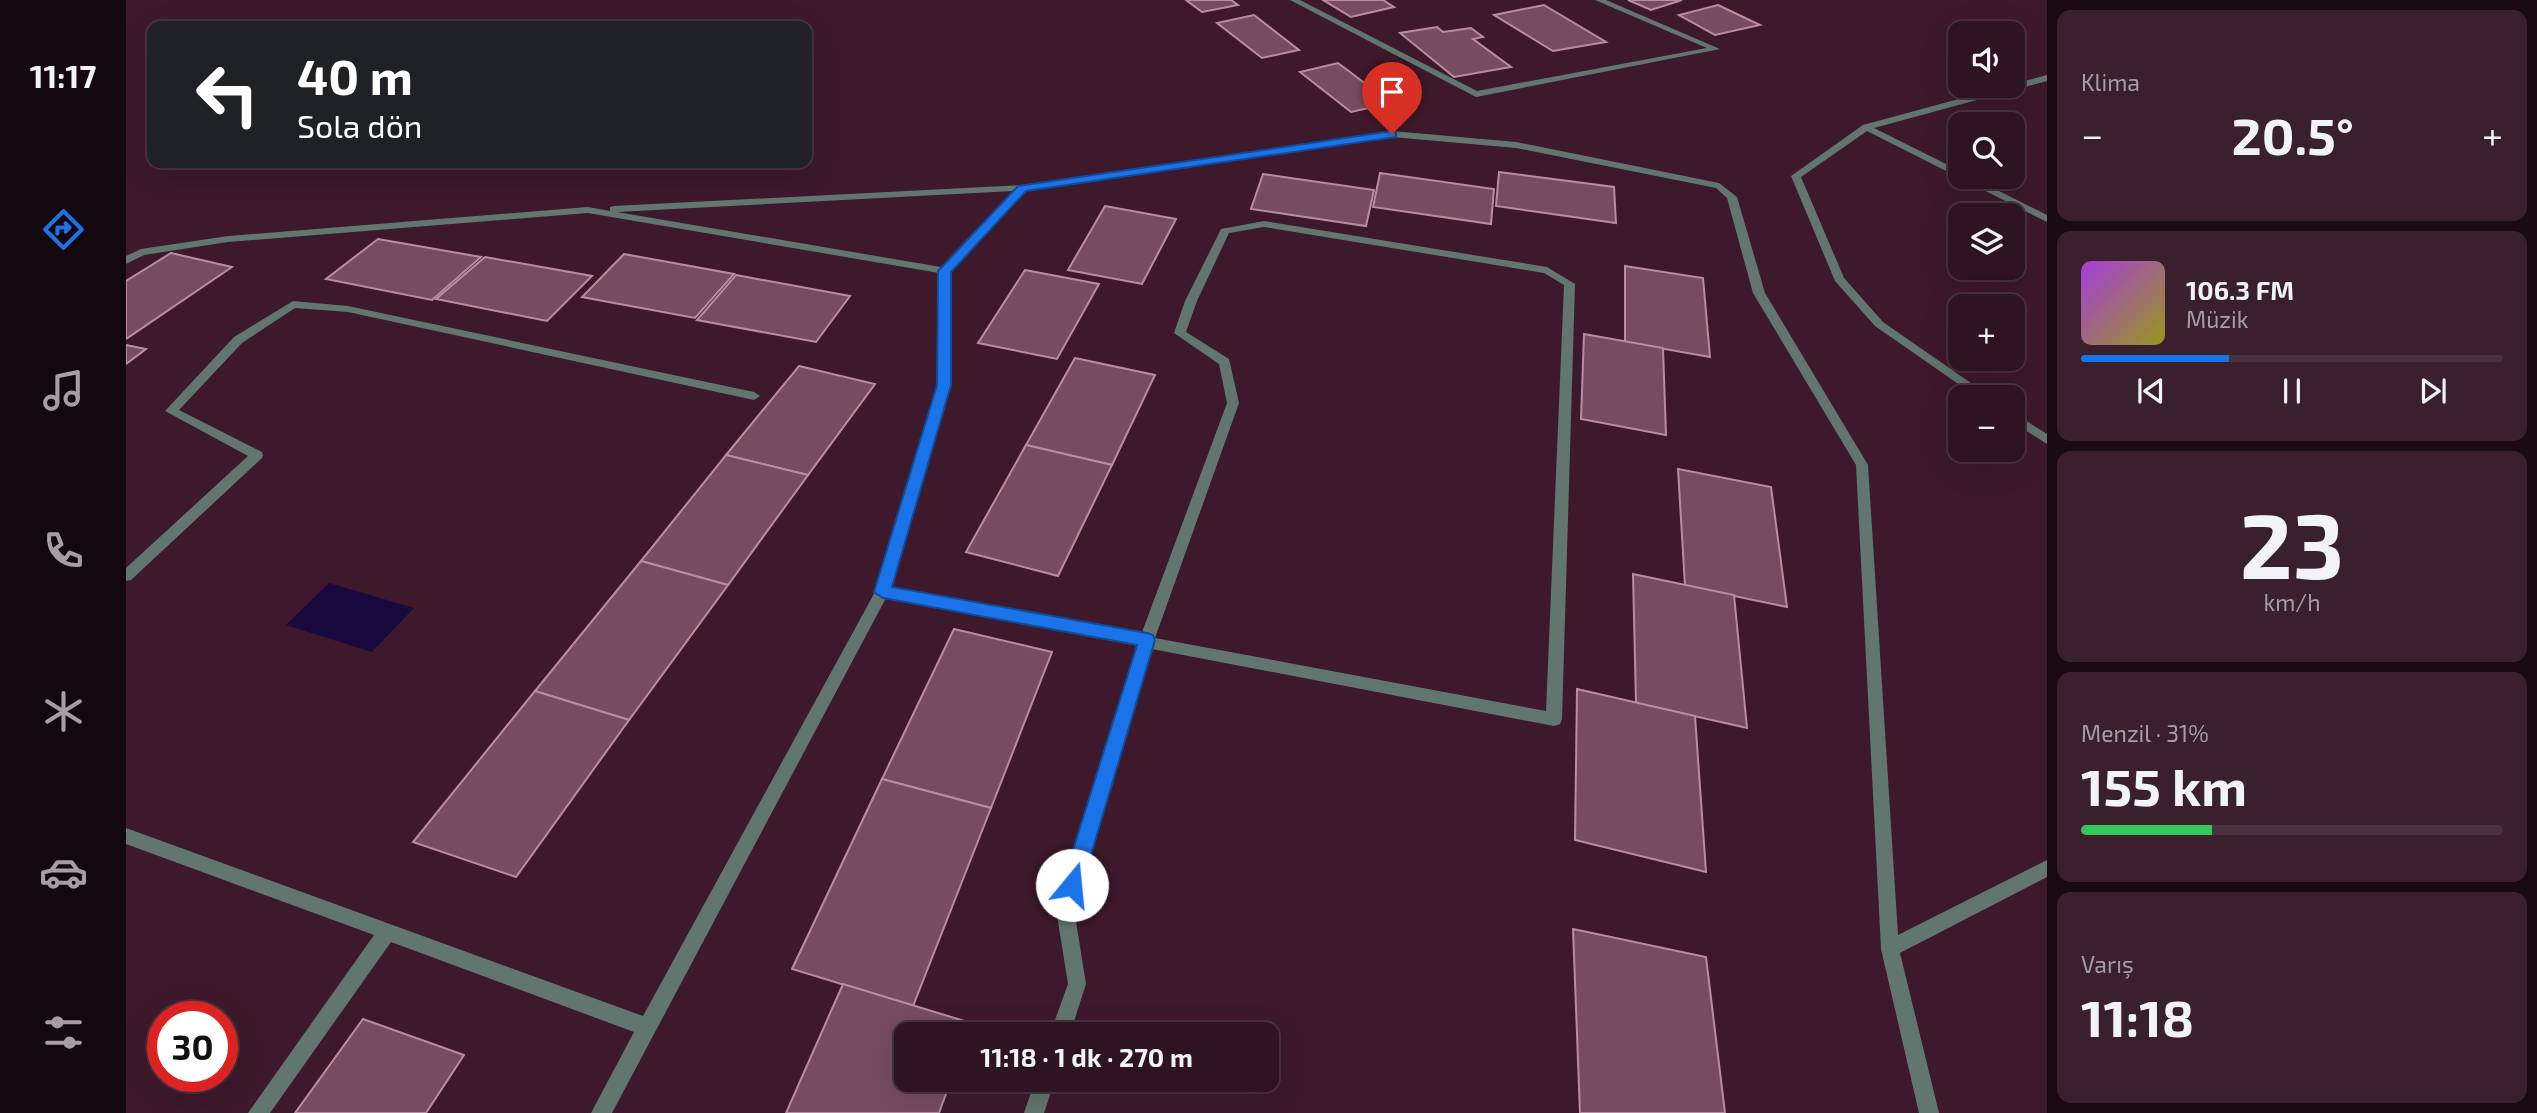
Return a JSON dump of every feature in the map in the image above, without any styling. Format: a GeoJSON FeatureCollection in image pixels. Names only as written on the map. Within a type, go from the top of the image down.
{"type":"FeatureCollection","features":[{"type":"Feature","properties":{"kind":"street"},"geometry":{"type":"LineString","coordinates":[[1294,0],[1476,94],[1717,48],[1599,0]]}},
{"type":"Feature","properties":{"kind":"street"},"geometry":{"type":"LineString","coordinates":[[1968,385],[1879,324],[1839,279],[1796,176],[1866,127],[2047,78]]}},
{"type":"Feature","properties":{"kind":"street"},"geometry":{"type":"LineString","coordinates":[[1866,127],[1948,169]]}},
{"type":"Feature","properties":{"kind":"street"},"geometry":{"type":"LineString","coordinates":[[126,261],[141,252],[228,239],[588,210],[1022,188],[1392,134],[1516,145],[1719,186],[1732,197],[1759,293],[1862,465],[1890,949],[1929,1113]]}},
{"type":"Feature","properties":{"kind":"street"},"geometry":{"type":"LineString","coordinates":[[601,1113],[883,592],[944,385],[944,271],[1022,188]]}},
{"type":"Feature","properties":{"kind":"street"},"geometry":{"type":"LineString","coordinates":[[1988,189],[2047,219]]}},
{"type":"Feature","properties":{"kind":"street"},"geometry":{"type":"LineString","coordinates":[[588,210],[944,271]]}},
{"type":"Feature","properties":{"kind":"street"},"geometry":{"type":"LineString","coordinates":[[883,592],[1147,640],[1554,719],[1570,284],[1547,270],[1264,225],[1224,231],[1191,300],[1180,333],[1225,362],[1233,403],[1147,640],[1065,909],[1077,985],[1064,1022]]}},
{"type":"Feature","properties":{"kind":"street"},"geometry":{"type":"LineString","coordinates":[[126,576],[257,454],[171,411],[238,340],[293,304],[348,309],[754,396]]}},
{"type":"Feature","properties":{"kind":"street"},"geometry":{"type":"LineString","coordinates":[[2025,425],[2047,440]]}},
{"type":"Feature","properties":{"kind":"street"},"geometry":{"type":"LineString","coordinates":[[126,836],[647,1027]]}},
{"type":"Feature","properties":{"kind":"street"},"geometry":{"type":"LineString","coordinates":[[1890,949],[2047,867]]}},
{"type":"Feature","properties":{"kind":"street"},"geometry":{"type":"LineString","coordinates":[[258,1113],[387,932]]}},
{"type":"Feature","properties":{"kind":"street"},"geometry":{"type":"LineString","coordinates":[[1034,1113],[1041,1092]]}},
{"type":"Feature","properties":{"kind":"shaded area"},"geometry":{"type":"Polygon","coordinates":[[[329,583],[414,608],[372,652],[286,625],[329,583]]]}},
{"type":"Feature","properties":{"kind":"building"},"geometry":{"type":"Polygon","coordinates":[[[1186,0],[1231,0],[1238,5],[1202,12],[1186,0]]]}},
{"type":"Feature","properties":{"kind":"building"},"geometry":{"type":"Polygon","coordinates":[[[1323,0],[1383,0],[1394,7],[1351,17],[1323,0]]]}},
{"type":"Feature","properties":{"kind":"building"},"geometry":{"type":"Polygon","coordinates":[[[1628,0],[1682,0],[1651,10],[1628,0]]]}},
{"type":"Feature","properties":{"kind":"building"},"geometry":{"type":"Polygon","coordinates":[[[1544,5],[1606,42],[1553,51],[1494,15],[1544,5]]]}},
{"type":"Feature","properties":{"kind":"building"},"geometry":{"type":"Polygon","coordinates":[[[1718,5],[1760,25],[1715,35],[1679,15],[1718,5]]]}},
{"type":"Feature","properties":{"kind":"building"},"geometry":{"type":"Polygon","coordinates":[[[1254,15],[1299,50],[1262,58],[1217,23],[1254,15]]]}},
{"type":"Feature","properties":{"kind":"building"},"geometry":{"type":"Polygon","coordinates":[[[1437,27],[1443,32],[1471,28],[1483,37],[1473,39],[1511,67],[1454,77],[1400,33],[1437,27]]]}},
{"type":"Feature","properties":{"kind":"building"},"geometry":{"type":"Polygon","coordinates":[[[1338,63],[1391,103],[1351,112],[1300,72],[1338,63]]]}},
{"type":"Feature","properties":{"kind":"building"},"geometry":{"type":"Polygon","coordinates":[[[1499,172],[1614,187],[1616,223],[1496,206],[1499,172]]]}},
{"type":"Feature","properties":{"kind":"building"},"geometry":{"type":"Polygon","coordinates":[[[1380,173],[1494,189],[1491,224],[1373,207],[1380,173]]]}},
{"type":"Feature","properties":{"kind":"building"},"geometry":{"type":"Polygon","coordinates":[[[1263,174],[1374,190],[1366,226],[1251,209],[1263,174]]]}},
{"type":"Feature","properties":{"kind":"building"},"geometry":{"type":"Polygon","coordinates":[[[1105,206],[1176,219],[1142,284],[1068,270],[1105,206]]]}},
{"type":"Feature","properties":{"kind":"building"},"geometry":{"type":"Polygon","coordinates":[[[378,239],[481,257],[432,300],[326,279],[378,239]]]}},
{"type":"Feature","properties":{"kind":"building"},"geometry":{"type":"Polygon","coordinates":[[[171,253],[232,267],[126,339],[126,281],[171,253]]]}},
{"type":"Feature","properties":{"kind":"building"},"geometry":{"type":"Polygon","coordinates":[[[624,254],[734,274],[695,318],[582,297],[624,254]]]}},
{"type":"Feature","properties":{"kind":"building"},"geometry":{"type":"Polygon","coordinates":[[[485,257],[592,276],[547,321],[436,299],[485,257]]]}},
{"type":"Feature","properties":{"kind":"building"},"geometry":{"type":"Polygon","coordinates":[[[1625,266],[1703,278],[1710,357],[1625,342],[1625,266]]]}},
{"type":"Feature","properties":{"kind":"building"},"geometry":{"type":"Polygon","coordinates":[[[1025,270],[1099,284],[1057,359],[978,343],[1025,270]]]}},
{"type":"Feature","properties":{"kind":"building"},"geometry":{"type":"Polygon","coordinates":[[[736,275],[850,296],[816,342],[697,320],[736,275]]]}},
{"type":"Feature","properties":{"kind":"building"},"geometry":{"type":"Polygon","coordinates":[[[1584,334],[1663,348],[1666,435],[1581,419],[1584,334]]]}},
{"type":"Feature","properties":{"kind":"building"},"geometry":{"type":"Polygon","coordinates":[[[126,345],[146,349],[126,364],[126,345]]]}},
{"type":"Feature","properties":{"kind":"building"},"geometry":{"type":"Polygon","coordinates":[[[1075,358],[1155,375],[1112,465],[1026,445],[1075,358]]]}},
{"type":"Feature","properties":{"kind":"building"},"geometry":{"type":"Polygon","coordinates":[[[799,366],[875,384],[808,475],[726,455],[799,366]]]}},
{"type":"Feature","properties":{"kind":"building"},"geometry":{"type":"Polygon","coordinates":[[[1026,445],[1112,465],[1058,576],[966,552],[1026,445]]]}},
{"type":"Feature","properties":{"kind":"building"},"geometry":{"type":"Polygon","coordinates":[[[726,455],[808,475],[728,585],[641,561],[726,455]]]}},
{"type":"Feature","properties":{"kind":"building"},"geometry":{"type":"Polygon","coordinates":[[[1678,469],[1771,487],[1787,607],[1685,586],[1678,469]]]}},
{"type":"Feature","properties":{"kind":"building"},"geometry":{"type":"Polygon","coordinates":[[[641,561],[728,585],[629,720],[535,691],[641,561]]]}},
{"type":"Feature","properties":{"kind":"building"},"geometry":{"type":"Polygon","coordinates":[[[1633,574],[1734,595],[1747,728],[1636,703],[1633,574]]]}},
{"type":"Feature","properties":{"kind":"building"},"geometry":{"type":"Polygon","coordinates":[[[954,629],[1052,652],[991,808],[882,779],[954,629]]]}},
{"type":"Feature","properties":{"kind":"building"},"geometry":{"type":"Polygon","coordinates":[[[1577,689],[1695,716],[1706,872],[1575,840],[1577,689]]]}},
{"type":"Feature","properties":{"kind":"building"},"geometry":{"type":"Polygon","coordinates":[[[535,691],[629,720],[516,877],[413,842],[535,691]]]}},
{"type":"Feature","properties":{"kind":"building"},"geometry":{"type":"Polygon","coordinates":[[[882,779],[991,808],[913,1006],[792,969],[882,779]]]}},
{"type":"Feature","properties":{"kind":"building"},"geometry":{"type":"Polygon","coordinates":[[[1573,929],[1706,957],[1725,1113],[1580,1113],[1573,929]]]}},
{"type":"Feature","properties":{"kind":"building"},"geometry":{"type":"Polygon","coordinates":[[[843,984],[968,1022],[894,1022],[894,1092],[947,1092],[939,1113],[786,1113],[843,984]]]}},
{"type":"Feature","properties":{"kind":"building"},"geometry":{"type":"Polygon","coordinates":[[[363,1019],[464,1055],[426,1113],[295,1113],[363,1019]]]}},
{"type":"Feature","properties":{"kind":"route"},"geometry":{"type":"LineString","coordinates":[[1072,885],[1147,640],[883,592],[944,385],[944,271],[1022,188],[1392,134]]}}]}
